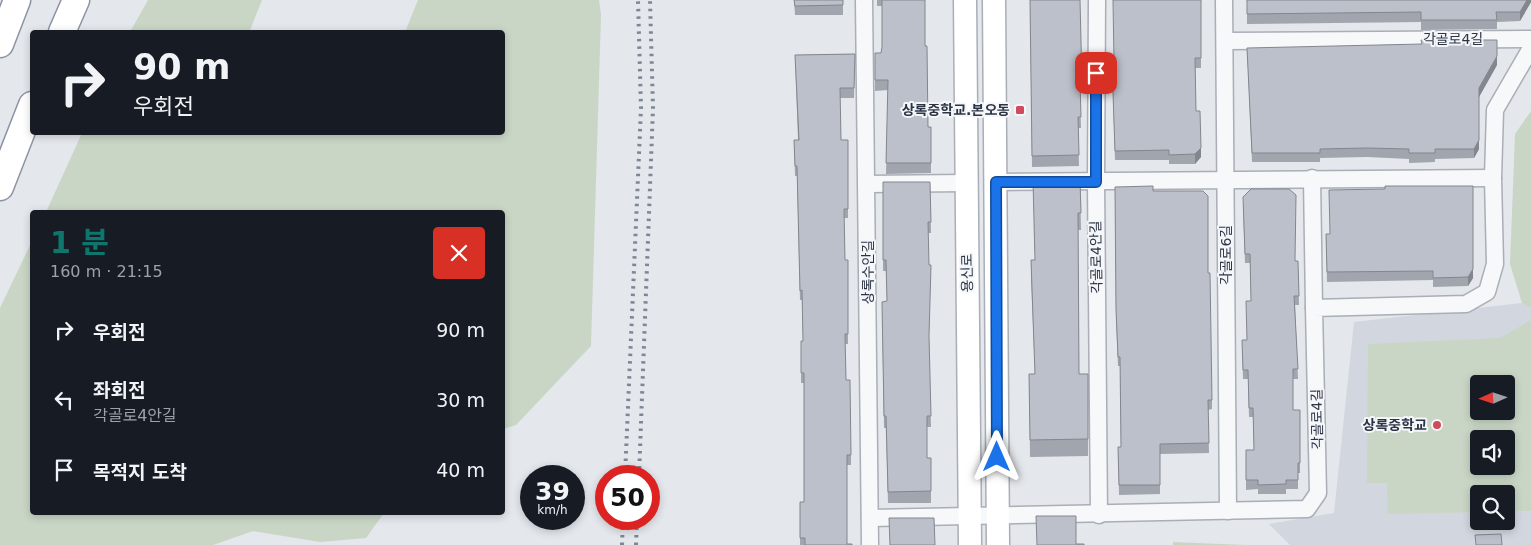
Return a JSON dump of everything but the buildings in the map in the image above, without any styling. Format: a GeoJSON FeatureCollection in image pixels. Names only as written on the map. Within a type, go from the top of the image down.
{"type":"FeatureCollection","features":[{"type":"Feature","properties":{"kind":"highway"},"geometry":{"type":"LineString","coordinates":[[63,30],[76,0]]}},
{"type":"Feature","properties":{"kind":"highway"},"geometry":{"type":"LineString","coordinates":[[0,44],[10,6]]}},
{"type":"Feature","properties":{"kind":"highway"},"geometry":{"type":"LineString","coordinates":[[0,187],[30,110]]}},
{"type":"Feature","properties":{"kind":"main road","name":"용신로"},"geometry":{"type":"LineString","coordinates":[[965,0],[970,545]]}},
{"type":"Feature","properties":{"kind":"main road","name":"용신로"},"geometry":{"type":"LineString","coordinates":[[994,0],[998,545]]}},
{"type":"Feature","properties":{"kind":"street","name":"상록수안길"},"geometry":{"type":"LineString","coordinates":[[864,0],[870,545]]}},
{"type":"Feature","properties":{"kind":"street","name":"각골로4안길"},"geometry":{"type":"LineString","coordinates":[[1097,0],[1096,182],[1099,515]]}},
{"type":"Feature","properties":{"kind":"street","name":"각골로6길"},"geometry":{"type":"LineString","coordinates":[[1224,0],[1228,511]]}},
{"type":"Feature","properties":{"kind":"street","name":"각골로4길"},"geometry":{"type":"LineString","coordinates":[[1225,41],[1531,39]]}},
{"type":"Feature","properties":{"kind":"street"},"geometry":{"type":"LineString","coordinates":[[1312,178],[1314,308],[1466,304],[1487,292],[1495,264],[1493,178],[1495,110],[1531,48]]}},
{"type":"Feature","properties":{"kind":"street"},"geometry":{"type":"LineString","coordinates":[[996,182],[1493,178]]}},
{"type":"Feature","properties":{"kind":"street"},"geometry":{"type":"LineString","coordinates":[[867,184],[966,182]]}},
{"type":"Feature","properties":{"kind":"street","name":"각골로4길"},"geometry":{"type":"LineString","coordinates":[[870,518],[1307,510],[1318,493],[1314,308]]}},
{"type":"Feature","properties":{"kind":"shaded area","name":"상록중학교"},"geometry":{"type":"Polygon","coordinates":[[[1522,303],[1531,308],[1531,545],[1290,545],[1269,524],[1334,513],[1354,322],[1522,303]]]}},
{"type":"Feature","properties":{"kind":"green space"},"geometry":{"type":"Polygon","coordinates":[[[148,0],[262,0],[250,30],[131,30],[148,0]]]}},
{"type":"Feature","properties":{"kind":"green space"},"geometry":{"type":"Polygon","coordinates":[[[418,0],[599,0],[601,15],[591,346],[516,425],[505,428],[505,210],[47,210],[81,135],[505,135],[505,30],[406,30],[418,0]]]}},
{"type":"Feature","properties":{"kind":"green space"},"geometry":{"type":"Polygon","coordinates":[[[1531,111],[1531,308],[1522,303],[1510,264],[1515,134],[1531,111]]]}},
{"type":"Feature","properties":{"kind":"green space"},"geometry":{"type":"Polygon","coordinates":[[[30,245],[30,515],[383,515],[366,538],[320,542],[253,531],[213,545],[0,545],[0,308],[30,245]]]}},
{"type":"Feature","properties":{"kind":"green space"},"geometry":{"type":"Polygon","coordinates":[[[1531,320],[1531,511],[1515,511],[1515,485],[1470,485],[1470,512],[1388,514],[1387,483],[1367,483],[1368,344],[1500,338],[1531,320]]]}},
{"type":"Feature","properties":{"kind":"green space"},"geometry":{"type":"Polygon","coordinates":[[[1173,542],[1246,545],[1173,545],[1173,542]]]}},
{"type":"Feature","properties":{"kind":"railway"},"geometry":{"type":"LineString","coordinates":[[625,465],[641,108],[638,0]]}},
{"type":"Feature","properties":{"kind":"railway"},"geometry":{"type":"LineString","coordinates":[[639,465],[653,108],[650,0]]}},
{"type":"Feature","properties":{"kind":"railway"},"geometry":{"type":"LineString","coordinates":[[622,545],[623,530]]}},
{"type":"Feature","properties":{"kind":"railway"},"geometry":{"type":"LineString","coordinates":[[636,545],[637,530]]}},
{"type":"Feature","properties":{"kind":"place","name":"상록중학교.본오동"},"geometry":{"type":"Point","coordinates":[1020,110]}},
{"type":"Feature","properties":{"kind":"place","name":"상록중학교"},"geometry":{"type":"Point","coordinates":[1437,425]}},
{"type":"Feature","properties":{"kind":"route"},"geometry":{"type":"LineString","coordinates":[[997,457],[996,182],[1096,182],[1096,73]]}}]}
